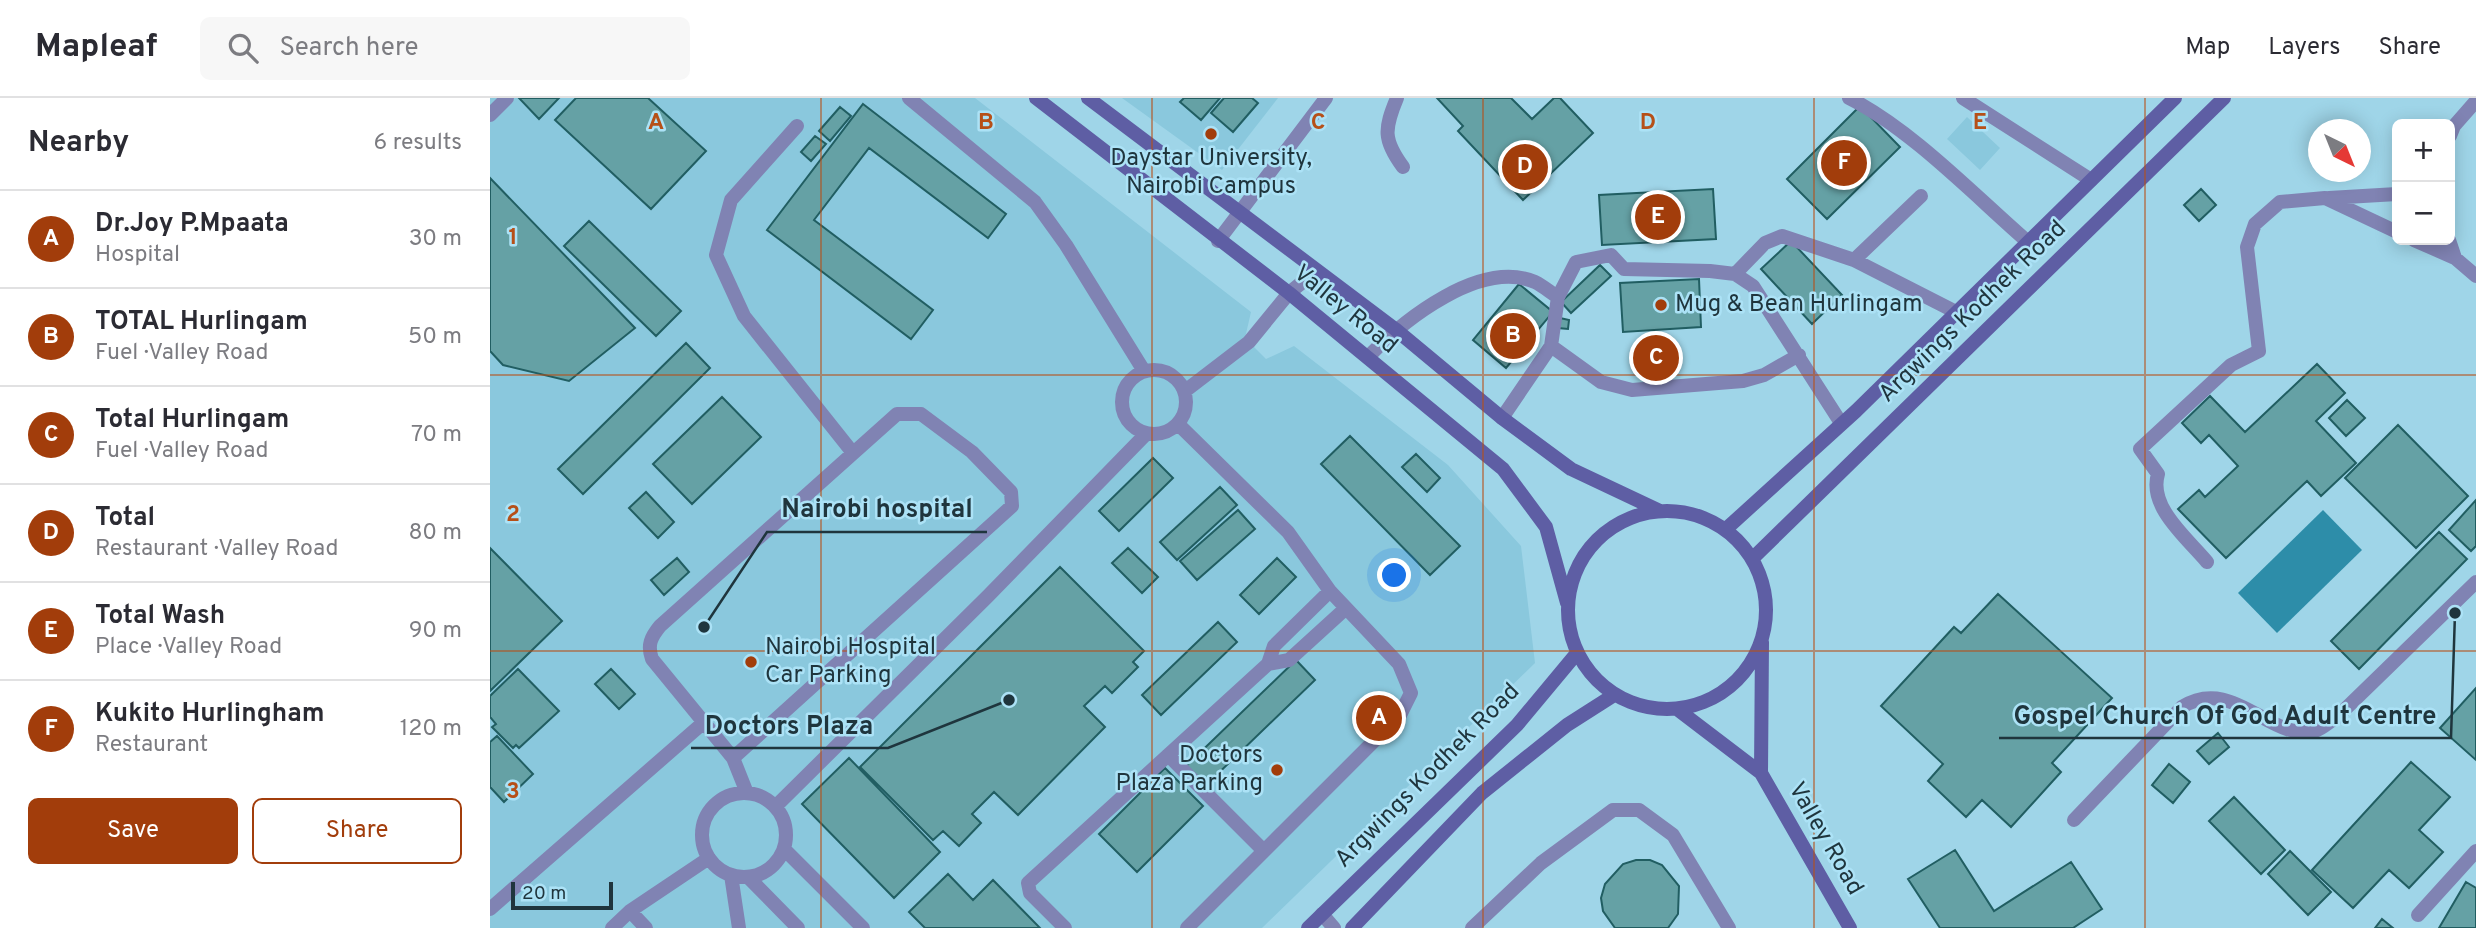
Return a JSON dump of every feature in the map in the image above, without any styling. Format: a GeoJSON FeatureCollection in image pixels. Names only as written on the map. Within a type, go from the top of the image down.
{"type":"FeatureCollection","features":[{"type":"Feature","properties":{"kind":"main road","name":"Valley Road"},"geometry":{"type":"LineString","coordinates":[[1036,98],[1218,241],[1289,293],[1503,468],[1546,527],[1567,603]]}},
{"type":"Feature","properties":{"kind":"main road","name":"Valley Road"},"geometry":{"type":"LineString","coordinates":[[1088,98],[1315,272],[1395,329],[1502,418],[1571,469],[1658,510]]}},
{"type":"Feature","properties":{"kind":"main road","name":"Argwings Kodhek Road"},"geometry":{"type":"LineString","coordinates":[[1726,529],[1842,423],[2175,98]]}},
{"type":"Feature","properties":{"kind":"main road","name":"Argwings Kodhek Road"},"geometry":{"type":"LineString","coordinates":[[1754,558],[2224,98]]}},
{"type":"Feature","properties":{"kind":"main road"},"geometry":{"type":"LineString","coordinates":[[1658,510],[1694,513],[1726,529],[1754,558],[1764,585],[1767,614],[1762,642],[1737,681],[1698,704],[1677,709],[1634,704],[1614,695],[1593,676],[1577,653],[1570,636],[1567,603],[1576,569],[1596,540],[1625,520],[1658,510]]}},
{"type":"Feature","properties":{"kind":"main road","name":"Valley Road"},"geometry":{"type":"LineString","coordinates":[[1761,773],[1762,642]]}},
{"type":"Feature","properties":{"kind":"main road","name":"Argwings Kodhek Road"},"geometry":{"type":"LineString","coordinates":[[1308,928],[1517,725],[1577,653]]}},
{"type":"Feature","properties":{"kind":"main road","name":"Argwings Kodhek Road"},"geometry":{"type":"LineString","coordinates":[[1352,928],[1482,793],[1567,725],[1614,695]]}},
{"type":"Feature","properties":{"kind":"main road","name":"Valley Road"},"geometry":{"type":"LineString","coordinates":[[1677,709],[1761,773],[1850,928]]}},
{"type":"Feature","properties":{"kind":"lane"},"geometry":{"type":"LineString","coordinates":[[490,115],[507,98]]}},
{"type":"Feature","properties":{"kind":"lane"},"geometry":{"type":"LineString","coordinates":[[909,98],[1035,202],[1066,245],[1144,371]]}},
{"type":"Feature","properties":{"kind":"lane"},"geometry":{"type":"LineString","coordinates":[[1218,241],[1326,98]]}},
{"type":"Feature","properties":{"kind":"lane"},"geometry":{"type":"LineString","coordinates":[[1397,98],[1387,122],[1388,147],[1403,167]]}},
{"type":"Feature","properties":{"kind":"lane"},"geometry":{"type":"LineString","coordinates":[[1849,98],[1868,107],[1934,160],[2028,242]]}},
{"type":"Feature","properties":{"kind":"lane"},"geometry":{"type":"LineString","coordinates":[[1963,98],[2091,180]]}},
{"type":"Feature","properties":{"kind":"lane"},"geometry":{"type":"LineString","coordinates":[[2455,125],[2476,101]]}},
{"type":"Feature","properties":{"kind":"lane"},"geometry":{"type":"LineString","coordinates":[[797,125],[731,200],[716,255],[744,316],[853,453]]}},
{"type":"Feature","properties":{"kind":"lane"},"geometry":{"type":"LineString","coordinates":[[2207,562],[2158,502],[2154,487],[2158,474],[2140,449],[2231,365],[2259,351],[2247,247],[2255,224],[2280,202],[2392,194]]}},
{"type":"Feature","properties":{"kind":"lane"},"geometry":{"type":"LineString","coordinates":[[1854,260],[1921,196]]}},
{"type":"Feature","properties":{"kind":"lane"},"geometry":{"type":"LineString","coordinates":[[2325,198],[2392,230]]}},
{"type":"Feature","properties":{"kind":"lane"},"geometry":{"type":"LineString","coordinates":[[1735,274],[1765,243],[1782,236],[1854,260],[1956,312]]}},
{"type":"Feature","properties":{"kind":"lane"},"geometry":{"type":"LineString","coordinates":[[2425,245],[2455,258],[2476,276]]}},
{"type":"Feature","properties":{"kind":"lane"},"geometry":{"type":"LineString","coordinates":[[2451,245],[2455,258]]}},
{"type":"Feature","properties":{"kind":"lane"},"geometry":{"type":"LineString","coordinates":[[1502,418],[1550,346],[1558,297],[1576,262],[1611,255],[1625,269],[1735,274],[1753,286],[1842,423]]}},
{"type":"Feature","properties":{"kind":"lane"},"geometry":{"type":"LineString","coordinates":[[1185,391],[1249,342],[1289,293],[1315,272]]}},
{"type":"Feature","properties":{"kind":"lane"},"geometry":{"type":"LineString","coordinates":[[1368,356],[1395,329],[1471,284],[1503,278],[1533,282],[1558,297]]}},
{"type":"Feature","properties":{"kind":"lane"},"geometry":{"type":"LineString","coordinates":[[1550,346],[1601,382],[1632,390],[1743,381],[1764,375],[1799,355]]}},
{"type":"Feature","properties":{"kind":"lane"},"geometry":{"type":"LineString","coordinates":[[1161,370],[1168,373],[1176,377],[1185,391],[1186,409],[1178,424],[1163,433],[1146,434],[1131,425],[1123,411],[1122,394],[1130,379],[1144,371],[1161,370]]}},
{"type":"Feature","properties":{"kind":"lane"},"geometry":{"type":"LineString","coordinates":[[733,758],[1012,506],[1011,492],[972,452],[921,414],[897,414],[660,626],[651,638],[649,649],[652,659],[733,758],[747,793]]}},
{"type":"Feature","properties":{"kind":"lane"},"geometry":{"type":"LineString","coordinates":[[1178,424],[1288,531],[1345,609],[1399,664],[1411,693],[1400,715],[1186,928]]}},
{"type":"Feature","properties":{"kind":"lane"},"geometry":{"type":"LineString","coordinates":[[776,806],[1146,434]]}},
{"type":"Feature","properties":{"kind":"lane"},"geometry":{"type":"LineString","coordinates":[[2074,820],[2182,707],[2197,697],[2216,696],[2296,731],[2317,730],[2336,718],[2476,582]]}},
{"type":"Feature","properties":{"kind":"lane"},"geometry":{"type":"LineString","coordinates":[[1065,928],[1030,893],[1028,883],[1268,664],[1274,646],[1330,591]]}},
{"type":"Feature","properties":{"kind":"lane"},"geometry":{"type":"LineString","coordinates":[[1268,664],[1289,660],[1345,609]]}},
{"type":"Feature","properties":{"kind":"lane"},"geometry":{"type":"LineString","coordinates":[[490,909],[703,723]]}},
{"type":"Feature","properties":{"kind":"lane"},"geometry":{"type":"LineString","coordinates":[[1168,755],[1264,851]]}},
{"type":"Feature","properties":{"kind":"lane"},"geometry":{"type":"LineString","coordinates":[[747,793],[762,797],[776,806],[787,834],[784,849],[769,869],[748,877],[732,875],[719,869],[709,858],[702,841],[704,823],[713,807],[729,796],[747,793]]}},
{"type":"Feature","properties":{"kind":"lane"},"geometry":{"type":"LineString","coordinates":[[1472,928],[1541,863],[1613,810],[1639,810],[1673,835],[1730,928]]}},
{"type":"Feature","properties":{"kind":"lane"},"geometry":{"type":"LineString","coordinates":[[784,849],[863,928]]}},
{"type":"Feature","properties":{"kind":"lane"},"geometry":{"type":"LineString","coordinates":[[2418,915],[2476,850]]}},
{"type":"Feature","properties":{"kind":"lane"},"geometry":{"type":"LineString","coordinates":[[612,928],[630,911],[709,858]]}},
{"type":"Feature","properties":{"kind":"lane"},"geometry":{"type":"LineString","coordinates":[[732,875],[739,928]]}},
{"type":"Feature","properties":{"kind":"lane"},"geometry":{"type":"LineString","coordinates":[[748,877],[798,928]]}},
{"type":"Feature","properties":{"kind":"lane"},"geometry":{"type":"LineString","coordinates":[[630,911],[646,928]]}},
{"type":"Feature","properties":{"kind":"lane"},"geometry":{"type":"LineString","coordinates":[[1322,914],[1334,928]]}},
{"type":"Feature","properties":{"kind":"shaded area"},"geometry":{"type":"Polygon","coordinates":[[[490,98],[975,98],[1251,312],[1245,338],[1266,359],[1294,346],[1448,465],[1521,546],[1535,663],[1262,928],[490,928],[490,98]]]}},
{"type":"Feature","properties":{"kind":"shaded area","name":"Daystar University, Nairobi Campus"},"geometry":{"type":"Polygon","coordinates":[[[1122,98],[1278,98],[1222,170],[1122,98]]]}},
{"type":"Feature","properties":{"kind":"shaded area"},"geometry":{"type":"Polygon","coordinates":[[[1967,117],[2000,148],[1980,170],[1947,139],[1967,117]]]}},
{"type":"Feature","properties":{"kind":"shaded area"},"geometry":{"type":"Polygon","coordinates":[[[2323,510],[2362,550],[2277,633],[2238,593],[2323,510]]]}},
{"type":"Feature","properties":{"kind":"building"},"geometry":{"type":"Polygon","coordinates":[[[519,98],[559,98],[539,119],[519,98]]]}},
{"type":"Feature","properties":{"kind":"building"},"geometry":{"type":"Polygon","coordinates":[[[576,98],[648,98],[706,151],[651,209],[555,120],[576,98]]]}},
{"type":"Feature","properties":{"kind":"building"},"geometry":{"type":"Polygon","coordinates":[[[1184,98],[1220,98],[1201,120],[1180,102],[1184,98]]]}},
{"type":"Feature","properties":{"kind":"building"},"geometry":{"type":"Polygon","coordinates":[[[1224,98],[1252,98],[1258,103],[1233,132],[1211,113],[1224,98]]]}},
{"type":"Feature","properties":{"kind":"building"},"geometry":{"type":"Polygon","coordinates":[[[1437,98],[1511,98],[1532,119],[1554,98],[1560,98],[1593,133],[1523,200],[1458,131],[1463,126],[1437,98]]]}},
{"type":"Feature","properties":{"kind":"building"},"geometry":{"type":"Polygon","coordinates":[[[863,104],[1006,214],[988,238],[869,148],[814,220],[933,310],[911,339],[767,230],[863,104]]]}},
{"type":"Feature","properties":{"kind":"building"},"geometry":{"type":"Polygon","coordinates":[[[1860,106],[1900,147],[1827,219],[1787,179],[1860,106]]]}},
{"type":"Feature","properties":{"kind":"building"},"geometry":{"type":"Polygon","coordinates":[[[840,107],[851,116],[830,141],[819,131],[840,107]]]}},
{"type":"Feature","properties":{"kind":"building"},"geometry":{"type":"Polygon","coordinates":[[[815,136],[826,144],[811,161],[801,152],[815,136]]]}},
{"type":"Feature","properties":{"kind":"building"},"geometry":{"type":"Polygon","coordinates":[[[490,178],[635,328],[569,381],[503,365],[490,351],[490,178]]]}},
{"type":"Feature","properties":{"kind":"building"},"geometry":{"type":"Polygon","coordinates":[[[1713,189],[1716,239],[1602,245],[1599,195],[1713,189]]]}},
{"type":"Feature","properties":{"kind":"building"},"geometry":{"type":"Polygon","coordinates":[[[2201,189],[2216,205],[2199,221],[2184,205],[2201,189]]]}},
{"type":"Feature","properties":{"kind":"building"},"geometry":{"type":"Polygon","coordinates":[[[589,221],[681,311],[656,336],[564,246],[589,221]]]}},
{"type":"Feature","properties":{"kind":"building"},"geometry":{"type":"Polygon","coordinates":[[[1791,241],[1842,295],[1812,324],[1761,269],[1791,241]]]}},
{"type":"Feature","properties":{"kind":"building"},"geometry":{"type":"Polygon","coordinates":[[[1600,265],[1611,276],[1571,313],[1561,302],[1600,265]]]}},
{"type":"Feature","properties":{"kind":"building","name":"Mug & Bean Hurlingam"},"geometry":{"type":"Polygon","coordinates":[[[1699,279],[1701,327],[1623,332],[1620,283],[1699,279]]]}},
{"type":"Feature","properties":{"kind":"building"},"geometry":{"type":"Polygon","coordinates":[[[1519,284],[1553,312],[1506,368],[1473,340],[1519,284]]]}},
{"type":"Feature","properties":{"kind":"building"},"geometry":{"type":"Polygon","coordinates":[[[1560,318],[1569,320],[1568,329],[1558,328],[1560,318]]]}},
{"type":"Feature","properties":{"kind":"building"},"geometry":{"type":"Polygon","coordinates":[[[686,343],[710,368],[583,494],[558,469],[686,343]]]}},
{"type":"Feature","properties":{"kind":"building"},"geometry":{"type":"Polygon","coordinates":[[[2317,364],[2345,393],[2316,421],[2356,463],[2321,496],[2307,481],[2226,558],[2178,509],[2199,490],[2205,497],[2238,466],[2209,435],[2201,443],[2182,423],[2210,396],[2245,432],[2317,364]]]}},
{"type":"Feature","properties":{"kind":"building"},"geometry":{"type":"Polygon","coordinates":[[[722,397],[761,437],[692,504],[653,464],[722,397]]]}},
{"type":"Feature","properties":{"kind":"building"},"geometry":{"type":"Polygon","coordinates":[[[2347,400],[2365,418],[2346,436],[2329,418],[2347,400]]]}},
{"type":"Feature","properties":{"kind":"building"},"geometry":{"type":"Polygon","coordinates":[[[2398,425],[2468,496],[2416,548],[2345,478],[2398,425]]]}},
{"type":"Feature","properties":{"kind":"building"},"geometry":{"type":"Polygon","coordinates":[[[1350,436],[1460,546],[1430,575],[1321,464],[1350,436]]]}},
{"type":"Feature","properties":{"kind":"building"},"geometry":{"type":"Polygon","coordinates":[[[1416,454],[1440,478],[1427,492],[1402,467],[1416,454]]]}},
{"type":"Feature","properties":{"kind":"building"},"geometry":{"type":"Polygon","coordinates":[[[1153,458],[1173,478],[1119,531],[1099,511],[1153,458]]]}},
{"type":"Feature","properties":{"kind":"building"},"geometry":{"type":"Polygon","coordinates":[[[1220,487],[1237,505],[1177,560],[1160,542],[1220,487]]]}},
{"type":"Feature","properties":{"kind":"building"},"geometry":{"type":"Polygon","coordinates":[[[646,492],[674,522],[658,538],[629,508],[646,492]]]}},
{"type":"Feature","properties":{"kind":"building"},"geometry":{"type":"Polygon","coordinates":[[[2476,500],[2476,546],[2471,551],[2449,530],[2476,500]]]}},
{"type":"Feature","properties":{"kind":"building"},"geometry":{"type":"Polygon","coordinates":[[[1238,510],[1255,529],[1197,580],[1180,561],[1238,510]]]}},
{"type":"Feature","properties":{"kind":"building"},"geometry":{"type":"Polygon","coordinates":[[[2439,532],[2467,559],[2359,669],[2331,641],[2439,532]]]}},
{"type":"Feature","properties":{"kind":"building"},"geometry":{"type":"Polygon","coordinates":[[[490,548],[562,621],[490,691],[490,548]]]}},
{"type":"Feature","properties":{"kind":"building"},"geometry":{"type":"Polygon","coordinates":[[[1128,548],[1158,577],[1142,593],[1112,563],[1128,548]]]}},
{"type":"Feature","properties":{"kind":"building"},"geometry":{"type":"Polygon","coordinates":[[[677,558],[689,572],[664,595],[651,580],[677,558]]]}},
{"type":"Feature","properties":{"kind":"building"},"geometry":{"type":"Polygon","coordinates":[[[1277,558],[1296,577],[1259,614],[1240,595],[1277,558]]]}},
{"type":"Feature","properties":{"kind":"building"},"geometry":{"type":"Polygon","coordinates":[[[1060,567],[1144,651],[1133,662],[1138,667],[1112,693],[1105,686],[1084,706],[1105,727],[1018,815],[994,792],[972,814],[981,823],[959,846],[943,831],[933,840],[860,767],[1060,567]]]}},
{"type":"Feature","properties":{"kind":"building"},"geometry":{"type":"Polygon","coordinates":[[[1998,594],[2112,698],[2052,763],[2061,772],[2011,827],[1982,800],[1966,817],[1928,781],[1943,764],[1881,706],[1954,627],[1961,633],[1998,594]]]}},
{"type":"Feature","properties":{"kind":"building"},"geometry":{"type":"Polygon","coordinates":[[[1218,622],[1237,642],[1161,715],[1142,695],[1218,622]]]}},
{"type":"Feature","properties":{"kind":"building"},"geometry":{"type":"Polygon","coordinates":[[[1296,660],[1315,680],[1204,787],[1185,767],[1296,660]]]}},
{"type":"Feature","properties":{"kind":"building"},"geometry":{"type":"Polygon","coordinates":[[[518,669],[559,711],[519,748],[516,745],[513,748],[492,727],[496,724],[490,717],[490,696],[518,669]]]}},
{"type":"Feature","properties":{"kind":"building"},"geometry":{"type":"Polygon","coordinates":[[[611,669],[635,694],[619,709],[595,684],[611,669]]]}},
{"type":"Feature","properties":{"kind":"building"},"geometry":{"type":"Polygon","coordinates":[[[2476,688],[2476,760],[2440,728],[2476,688]]]}},
{"type":"Feature","properties":{"kind":"building"},"geometry":{"type":"Polygon","coordinates":[[[2218,733],[2229,747],[2209,764],[2197,751],[2218,733]]]}},
{"type":"Feature","properties":{"kind":"building"},"geometry":{"type":"Polygon","coordinates":[[[497,736],[533,774],[504,802],[490,787],[490,742],[497,736]]]}},
{"type":"Feature","properties":{"kind":"building"},"geometry":{"type":"Polygon","coordinates":[[[849,758],[940,852],[894,898],[802,804],[849,758]]]}},
{"type":"Feature","properties":{"kind":"building"},"geometry":{"type":"Polygon","coordinates":[[[2411,762],[2450,797],[2419,830],[2443,852],[2409,888],[2389,870],[2353,908],[2312,870],[2411,762]]]}},
{"type":"Feature","properties":{"kind":"building"},"geometry":{"type":"Polygon","coordinates":[[[2169,764],[2190,782],[2173,803],[2152,785],[2169,764]]]}},
{"type":"Feature","properties":{"kind":"building"},"geometry":{"type":"Polygon","coordinates":[[[1165,768],[1203,806],[1137,872],[1099,834],[1165,768]]]}},
{"type":"Feature","properties":{"kind":"building"},"geometry":{"type":"Polygon","coordinates":[[[2234,797],[2285,850],[2261,874],[2209,821],[2234,797]]]}},
{"type":"Feature","properties":{"kind":"building"},"geometry":{"type":"Polygon","coordinates":[[[1955,850],[1994,911],[2071,862],[2102,909],[2073,928],[1940,928],[1908,879],[1955,850]]]}},
{"type":"Feature","properties":{"kind":"building"},"geometry":{"type":"Polygon","coordinates":[[[2290,851],[2331,892],[2308,915],[2268,874],[2290,851]]]}},
{"type":"Feature","properties":{"kind":"building"},"geometry":{"type":"Polygon","coordinates":[[[1650,860],[1662,865],[1679,886],[1678,914],[1668,928],[1615,928],[1603,911],[1601,898],[1605,884],[1623,864],[1650,860]]]}},
{"type":"Feature","properties":{"kind":"building"},"geometry":{"type":"Polygon","coordinates":[[[948,874],[973,900],[993,880],[1040,928],[925,928],[909,912],[948,874]]]}},
{"type":"Feature","properties":{"kind":"building"},"geometry":{"type":"Polygon","coordinates":[[[2466,882],[2476,888],[2476,928],[2439,928],[2466,882]]]}},
{"type":"Feature","properties":{"kind":"building"},"geometry":{"type":"Polygon","coordinates":[[[2382,919],[2393,928],[2375,928],[2382,919]]]}},
{"type":"Feature","properties":{"kind":"place","name":"Daystar University, Nairobi Campus"},"geometry":{"type":"Point","coordinates":[1211,134]}},
{"type":"Feature","properties":{"kind":"place","name":"Kukito Hurlingham"},"geometry":{"type":"Point","coordinates":[1844,163]}},
{"type":"Feature","properties":{"kind":"place","name":"Total"},"geometry":{"type":"Point","coordinates":[1525,167]}},
{"type":"Feature","properties":{"kind":"place","name":"Total Wash"},"geometry":{"type":"Point","coordinates":[1658,217]}},
{"type":"Feature","properties":{"kind":"place","name":"Mug & Bean Hurlingam"},"geometry":{"type":"Point","coordinates":[1661,305]}},
{"type":"Feature","properties":{"kind":"place","name":"TOTAL Hurlingam"},"geometry":{"type":"Point","coordinates":[1513,336]}},
{"type":"Feature","properties":{"kind":"place","name":"Total Hurlingam"},"geometry":{"type":"Point","coordinates":[1656,358]}},
{"type":"Feature","properties":{"kind":"place","name":"Gospel Church Of God Adult Centre"},"geometry":{"type":"Point","coordinates":[2455,613]}},
{"type":"Feature","properties":{"kind":"place","name":"Nairobi hospital"},"geometry":{"type":"Point","coordinates":[704,627]}},
{"type":"Feature","properties":{"kind":"place","name":"Nairobi Hospital Car Parking"},"geometry":{"type":"Point","coordinates":[751,662]}},
{"type":"Feature","properties":{"kind":"place","name":"Doctors Plaza"},"geometry":{"type":"Point","coordinates":[1009,700]}},
{"type":"Feature","properties":{"kind":"place","name":"Dr.Joy P.Mpaata"},"geometry":{"type":"Point","coordinates":[1379,718]}},
{"type":"Feature","properties":{"kind":"place","name":"Doctors Plaza Parking"},"geometry":{"type":"Point","coordinates":[1277,770]}}]}
